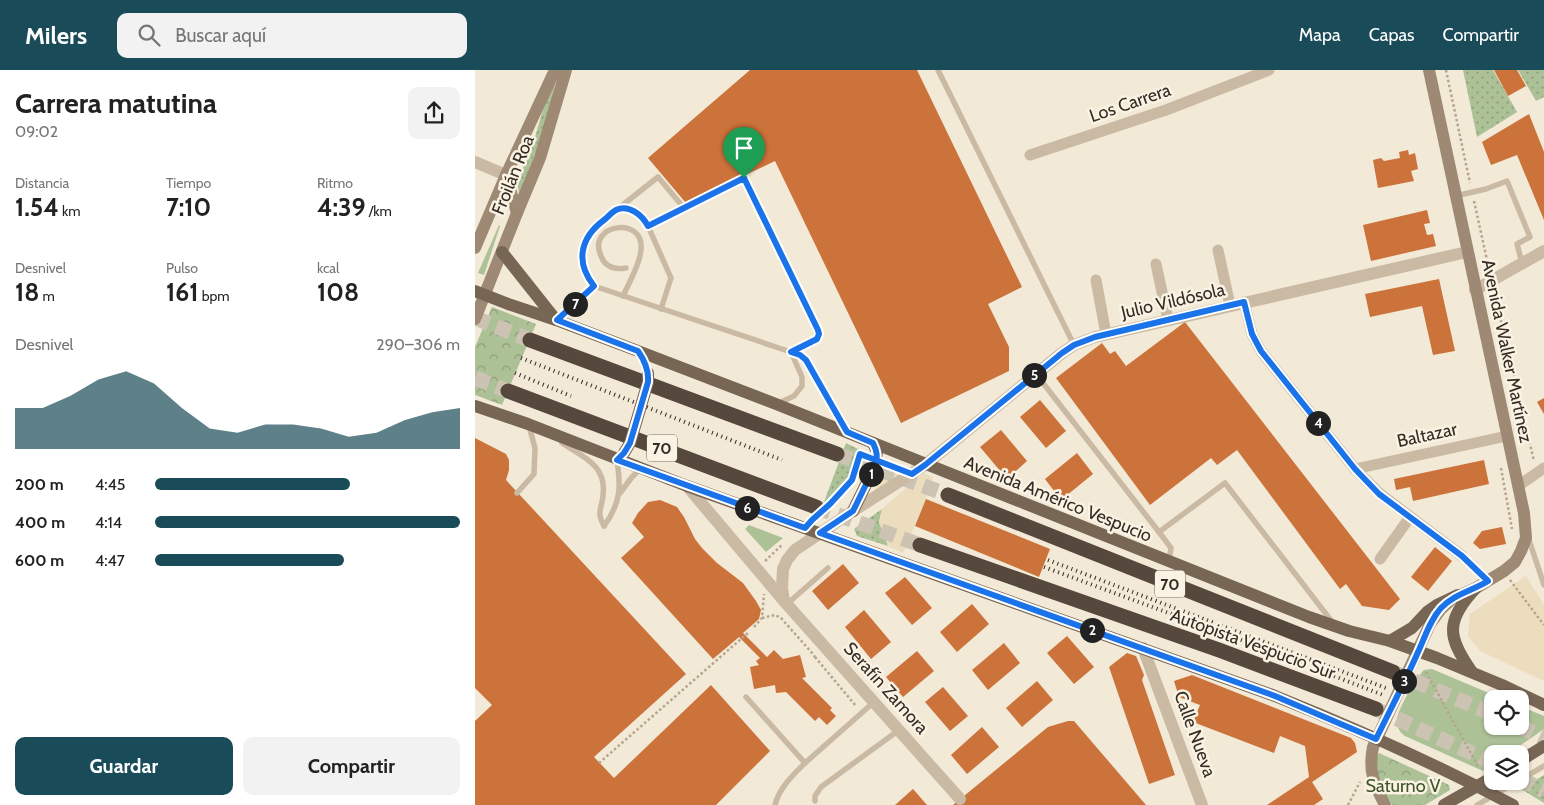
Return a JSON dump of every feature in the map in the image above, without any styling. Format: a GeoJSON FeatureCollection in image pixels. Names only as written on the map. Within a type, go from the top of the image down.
{"type":"FeatureCollection","features":[{"type":"Feature","properties":{"kind":"highway"},"geometry":{"type":"LineString","coordinates":[[530,340],[837,454]]}},
{"type":"Feature","properties":{"kind":"highway","name":"70"},"geometry":{"type":"LineString","coordinates":[[508,391],[820,508]]}},
{"type":"Feature","properties":{"kind":"highway","name":"Autopista Vespucio Sur"},"geometry":{"type":"LineString","coordinates":[[948,495],[1393,672]]}},
{"type":"Feature","properties":{"kind":"highway","name":"Autopista Vespucio Sur"},"geometry":{"type":"LineString","coordinates":[[920,545],[1219,650],[1376,709]]}},
{"type":"Feature","properties":{"kind":"main road","name":"Froilán Roa"},"geometry":{"type":"LineString","coordinates":[[475,248],[478,228],[506,175],[555,70]]}},
{"type":"Feature","properties":{"kind":"main road","name":"Froilán Roa"},"geometry":{"type":"LineString","coordinates":[[475,319],[480,293],[502,252],[541,158],[566,70]]}},
{"type":"Feature","properties":{"kind":"main road","name":"Avenida Walker Martínez"},"geometry":{"type":"LineString","coordinates":[[1385,805],[1373,783],[1371,771],[1371,758],[1376,739],[1435,616],[1441,608],[1458,595],[1476,588],[1510,567],[1519,557],[1524,545],[1526,530],[1429,70]]}},
{"type":"Feature","properties":{"kind":"main road"},"geometry":{"type":"LineString","coordinates":[[506,175],[517,213]]}},
{"type":"Feature","properties":{"kind":"main road"},"geometry":{"type":"LineString","coordinates":[[502,252],[557,320]]}},
{"type":"Feature","properties":{"kind":"main road","name":"Avenida Américo Vespucio"},"geometry":{"type":"LineString","coordinates":[[480,293],[557,320],[776,404],[1309,617],[1390,641],[1513,690]]}},
{"type":"Feature","properties":{"kind":"main road"},"geometry":{"type":"LineString","coordinates":[[620,456],[630,443],[648,382],[645,363],[638,351]]}},
{"type":"Feature","properties":{"kind":"main road"},"geometry":{"type":"LineString","coordinates":[[475,406],[620,456],[640,469],[1275,696],[1376,739],[1513,805]]}},
{"type":"Feature","properties":{"kind":"main road"},"geometry":{"type":"LineString","coordinates":[[853,511],[877,460],[877,452],[873,443]]}},
{"type":"Feature","properties":{"kind":"main road"},"geometry":{"type":"LineString","coordinates":[[1471,672],[1456,646],[1452,628],[1462,605],[1476,588]]}},
{"type":"Feature","properties":{"kind":"main road"},"geometry":{"type":"LineString","coordinates":[[1390,641],[1410,629],[1437,605],[1458,595]]}},
{"type":"Feature","properties":{"kind":"main road"},"geometry":{"type":"LineString","coordinates":[[1529,696],[1544,698]]}},
{"type":"Feature","properties":{"kind":"main road","name":"Avenida Américo Vespucio"},"geometry":{"type":"LineString","coordinates":[[1529,697],[1544,704]]}},
{"type":"Feature","properties":{"kind":"main road"},"geometry":{"type":"LineString","coordinates":[[1529,755],[1544,746]]}},
{"type":"Feature","properties":{"kind":"main road"},"geometry":{"type":"LineString","coordinates":[[1445,805],[1484,782]]}},
{"type":"Feature","properties":{"kind":"street","name":"Los Carrera"},"geometry":{"type":"LineString","coordinates":[[1030,155],[1166,110],[1269,70]]}},
{"type":"Feature","properties":{"kind":"street"},"geometry":{"type":"LineString","coordinates":[[475,162],[506,175]]}},
{"type":"Feature","properties":{"kind":"street"},"geometry":{"type":"LineString","coordinates":[[1218,250],[1230,305]]}},
{"type":"Feature","properties":{"kind":"street"},"geometry":{"type":"LineString","coordinates":[[1475,290],[1544,250]]}},
{"type":"Feature","properties":{"kind":"street","name":"Julio Vildósola"},"geometry":{"type":"LineString","coordinates":[[925,465],[1035,374],[1074,345],[1084,340],[1467,252]]}},
{"type":"Feature","properties":{"kind":"street"},"geometry":{"type":"LineString","coordinates":[[1157,264],[1168,320]]}},
{"type":"Feature","properties":{"kind":"street"},"geometry":{"type":"LineString","coordinates":[[1096,280],[1106,334]]}},
{"type":"Feature","properties":{"kind":"street"},"geometry":{"type":"LineString","coordinates":[[1244,302],[1252,334],[1261,351],[1355,469],[1379,494],[1462,556]]}},
{"type":"Feature","properties":{"kind":"street","name":"Baltazar"},"geometry":{"type":"LineString","coordinates":[[1355,469],[1507,436]]}},
{"type":"Feature","properties":{"kind":"street"},"geometry":{"type":"LineString","coordinates":[[785,603],[781,577],[787,560],[795,550],[925,465]]}},
{"type":"Feature","properties":{"kind":"street"},"geometry":{"type":"LineString","coordinates":[[1518,486],[1540,470]]}},
{"type":"Feature","properties":{"kind":"street","name":"Serafín Zamora"},"geometry":{"type":"LineString","coordinates":[[687,486],[785,603],[960,799]]}},
{"type":"Feature","properties":{"kind":"street"},"geometry":{"type":"LineString","coordinates":[[1380,559],[1410,518]]}},
{"type":"Feature","properties":{"kind":"street","name":"Calle Nueva"},"geometry":{"type":"LineString","coordinates":[[1143,648],[1202,805]]}},
{"type":"Feature","properties":{"kind":"lane"},"geometry":{"type":"LineString","coordinates":[[938,70],[1074,345]]}},
{"type":"Feature","properties":{"kind":"lane"},"geometry":{"type":"LineString","coordinates":[[684,208],[658,177],[595,226],[583,247],[582,255],[585,272],[594,286],[800,355],[806,360],[847,432]]}},
{"type":"Feature","properties":{"kind":"lane"},"geometry":{"type":"LineString","coordinates":[[648,226],[744,178],[818,330],[817,339],[791,352]]}},
{"type":"Feature","properties":{"kind":"lane"},"geometry":{"type":"LineString","coordinates":[[1455,196],[1486,189],[1507,181],[1531,237],[1517,244],[1522,263]]}},
{"type":"Feature","properties":{"kind":"lane"},"geometry":{"type":"LineString","coordinates":[[616,210],[626,209],[636,212],[645,220],[648,226],[671,278],[661,309]]}},
{"type":"Feature","properties":{"kind":"lane"},"geometry":{"type":"LineString","coordinates":[[623,296],[639,258],[641,244],[636,234],[631,230],[620,227],[614,228],[600,239],[599,251],[604,262],[609,266],[620,269],[626,268]]}},
{"type":"Feature","properties":{"kind":"lane"},"geometry":{"type":"LineString","coordinates":[[557,320],[594,286]]}},
{"type":"Feature","properties":{"kind":"lane"},"geometry":{"type":"LineString","coordinates":[[776,404],[794,396],[802,386],[802,377],[791,352]]}},
{"type":"Feature","properties":{"kind":"lane"},"geometry":{"type":"LineString","coordinates":[[1035,374],[1171,548],[1169,562]]}},
{"type":"Feature","properties":{"kind":"lane"},"geometry":{"type":"LineString","coordinates":[[517,493],[534,474],[535,448],[528,424]]}},
{"type":"Feature","properties":{"kind":"lane"},"geometry":{"type":"LineString","coordinates":[[546,431],[594,464],[603,485],[604,494],[600,515],[605,526],[612,516],[620,493],[640,469]]}},
{"type":"Feature","properties":{"kind":"lane"},"geometry":{"type":"LineString","coordinates":[[620,456],[620,493]]}},
{"type":"Feature","properties":{"kind":"lane"},"geometry":{"type":"LineString","coordinates":[[1159,532],[1225,484],[1336,626]]}},
{"type":"Feature","properties":{"kind":"lane"},"geometry":{"type":"LineString","coordinates":[[1526,530],[1544,586]]}},
{"type":"Feature","properties":{"kind":"lane"},"geometry":{"type":"LineString","coordinates":[[785,603],[829,568]]}},
{"type":"Feature","properties":{"kind":"lane"},"geometry":{"type":"LineString","coordinates":[[746,697],[805,763]]}},
{"type":"Feature","properties":{"kind":"lane"},"geometry":{"type":"LineString","coordinates":[[775,805],[778,795],[791,776],[874,702]]}},
{"type":"Feature","properties":{"kind":"lane"},"geometry":{"type":"LineString","coordinates":[[815,801],[815,796],[821,787],[900,730]]}},
{"type":"Feature","properties":{"kind":"lane"},"geometry":{"type":"LineString","coordinates":[[1529,775],[1544,766]]}},
{"type":"Feature","properties":{"kind":"lane"},"geometry":{"type":"LineString","coordinates":[[1477,805],[1503,790]]}},
{"type":"Feature","properties":{"kind":"path"},"geometry":{"type":"LineString","coordinates":[[1446,70],[1491,281],[1540,470]]}},
{"type":"Feature","properties":{"kind":"path"},"geometry":{"type":"LineString","coordinates":[[820,508],[852,480],[860,454],[912,474]]}},
{"type":"Feature","properties":{"kind":"path"},"geometry":{"type":"LineString","coordinates":[[1500,466],[1512,531]]}},
{"type":"Feature","properties":{"kind":"path"},"geometry":{"type":"LineString","coordinates":[[1462,556],[1488,581]]}},
{"type":"Feature","properties":{"kind":"path"},"geometry":{"type":"LineString","coordinates":[[1504,571],[1544,625]]}},
{"type":"Feature","properties":{"kind":"path"},"geometry":{"type":"LineString","coordinates":[[762,618],[763,604]]}},
{"type":"Feature","properties":{"kind":"path"},"geometry":{"type":"LineString","coordinates":[[753,627],[762,618],[775,615],[781,618],[862,713]]}},
{"type":"Feature","properties":{"kind":"path"},"geometry":{"type":"LineString","coordinates":[[599,763],[749,632]]}},
{"type":"Feature","properties":{"kind":"path"},"geometry":{"type":"LineString","coordinates":[[815,657],[826,647]]}},
{"type":"Feature","properties":{"kind":"path"},"geometry":{"type":"LineString","coordinates":[[1426,672],[1479,768]]}},
{"type":"Feature","properties":{"kind":"path"},"geometry":{"type":"LineString","coordinates":[[1348,805],[1360,782]]}},
{"type":"Feature","properties":{"kind":"green space"},"geometry":{"type":"Polygon","coordinates":[[[558,70],[547,124],[519,194],[517,181],[531,151],[542,113],[558,70]]]}},
{"type":"Feature","properties":{"kind":"green space"},"geometry":{"type":"Polygon","coordinates":[[[1463,70],[1493,70],[1517,112],[1477,137],[1463,70]]]}},
{"type":"Feature","properties":{"kind":"green space"},"geometry":{"type":"Polygon","coordinates":[[[1518,70],[1544,70],[1544,97],[1536,101],[1518,70]]]}},
{"type":"Feature","properties":{"kind":"green space"},"geometry":{"type":"Polygon","coordinates":[[[499,225],[484,275],[478,273],[499,225]]]}},
{"type":"Feature","properties":{"kind":"green space"},"geometry":{"type":"Polygon","coordinates":[[[492,307],[536,324],[502,405],[475,395],[475,347],[492,307]]]}},
{"type":"Feature","properties":{"kind":"green space"},"geometry":{"type":"Polygon","coordinates":[[[846,443],[860,450],[850,478],[828,502],[824,502],[846,443]]]}},
{"type":"Feature","properties":{"kind":"green space"},"geometry":{"type":"Polygon","coordinates":[[[882,509],[879,522],[888,546],[857,536],[854,529],[882,509]]]}},
{"type":"Feature","properties":{"kind":"green space"},"geometry":{"type":"Polygon","coordinates":[[[749,525],[783,538],[766,552],[745,529],[749,525]]]}},
{"type":"Feature","properties":{"kind":"green space"},"geometry":{"type":"Polygon","coordinates":[[[1432,669],[1484,691],[1484,735],[1529,735],[1529,710],[1544,716],[1544,729],[1521,745],[1484,745],[1483,771],[1405,736],[1397,724],[1398,714],[1408,693],[1424,670],[1432,669]]]}},
{"type":"Feature","properties":{"kind":"green space","name":"Saturno V"},"geometry":{"type":"Polygon","coordinates":[[[1379,753],[1449,785],[1450,790],[1425,805],[1392,805],[1379,782],[1376,758],[1379,753]]]}},
{"type":"Feature","properties":{"kind":"green space"},"geometry":{"type":"Polygon","coordinates":[[[1544,775],[1544,803],[1523,790],[1529,790],[1529,784],[1544,775]]]}},
{"type":"Feature","properties":{"kind":"shaded area"},"geometry":{"type":"Polygon","coordinates":[[[887,459],[910,468],[875,491],[885,464],[887,459]]]}},
{"type":"Feature","properties":{"kind":"shaded area"},"geometry":{"type":"Polygon","coordinates":[[[924,473],[933,477],[926,499],[903,553],[888,546],[879,522],[882,509],[924,473]]]}},
{"type":"Feature","properties":{"kind":"shaded area"},"geometry":{"type":"Polygon","coordinates":[[[1526,576],[1544,605],[1544,681],[1480,651],[1468,636],[1470,614],[1526,576]]]}},
{"type":"Feature","properties":{"kind":"building"},"geometry":{"type":"Polygon","coordinates":[[[750,70],[917,70],[1022,287],[988,304],[1009,347],[1009,371],[901,423],[775,161],[686,203],[648,158],[750,70]]]}},
{"type":"Feature","properties":{"kind":"building"},"geometry":{"type":"Polygon","coordinates":[[[1494,70],[1517,70],[1526,86],[1508,96],[1494,70]]]}},
{"type":"Feature","properties":{"kind":"building"},"geometry":{"type":"Polygon","coordinates":[[[1529,114],[1544,152],[1544,220],[1517,155],[1491,165],[1482,142],[1529,114]]]}},
{"type":"Feature","properties":{"kind":"building"},"geometry":{"type":"Polygon","coordinates":[[[1408,150],[1409,155],[1415,153],[1418,169],[1411,171],[1414,181],[1378,188],[1373,160],[1381,158],[1384,161],[1400,158],[1399,152],[1408,150]]]}},
{"type":"Feature","properties":{"kind":"building"},"geometry":{"type":"Polygon","coordinates":[[[1427,210],[1430,223],[1424,224],[1427,235],[1433,234],[1436,246],[1371,261],[1363,225],[1427,210]]]}},
{"type":"Feature","properties":{"kind":"building"},"geometry":{"type":"Polygon","coordinates":[[[1439,279],[1455,351],[1433,355],[1422,306],[1370,317],[1365,294],[1439,279]]]}},
{"type":"Feature","properties":{"kind":"building"},"geometry":{"type":"Polygon","coordinates":[[[1185,322],[1400,599],[1389,610],[1362,606],[1346,584],[1340,589],[1237,450],[1217,465],[1211,458],[1150,505],[1056,378],[1102,343],[1110,354],[1115,351],[1126,366],[1185,322]]]}},
{"type":"Feature","properties":{"kind":"building"},"geometry":{"type":"Polygon","coordinates":[[[1544,398],[1544,414],[1537,402],[1544,398]]]}},
{"type":"Feature","properties":{"kind":"building"},"geometry":{"type":"Polygon","coordinates":[[[1040,400],[1066,431],[1046,448],[1020,417],[1040,400]]]}},
{"type":"Feature","properties":{"kind":"building"},"geometry":{"type":"Polygon","coordinates":[[[1001,430],[1027,461],[1007,479],[980,447],[1001,430]]]}},
{"type":"Feature","properties":{"kind":"building"},"geometry":{"type":"Polygon","coordinates":[[[475,438],[506,454],[509,460],[509,470],[506,480],[686,674],[594,757],[614,778],[711,685],[770,751],[716,805],[475,805],[475,721],[492,705],[475,688],[475,438]]]}},
{"type":"Feature","properties":{"kind":"building"},"geometry":{"type":"Polygon","coordinates":[[[1077,453],[1093,474],[1061,500],[1045,479],[1077,453]]]}},
{"type":"Feature","properties":{"kind":"building"},"geometry":{"type":"Polygon","coordinates":[[[1484,460],[1489,484],[1413,501],[1410,487],[1396,490],[1394,479],[1484,460]]]}},
{"type":"Feature","properties":{"kind":"building"},"geometry":{"type":"Polygon","coordinates":[[[926,499],[1050,549],[1039,577],[915,526],[926,499]]]}},
{"type":"Feature","properties":{"kind":"building"},"geometry":{"type":"Polygon","coordinates":[[[660,500],[677,507],[702,548],[717,563],[743,583],[756,601],[761,610],[759,619],[743,633],[767,657],[774,650],[783,659],[800,655],[806,677],[802,678],[832,708],[830,710],[836,716],[827,725],[819,717],[815,721],[786,692],[776,693],[775,685],[754,689],[750,667],[759,665],[756,661],[760,658],[739,637],[713,659],[621,558],[644,537],[632,523],[638,513],[648,502],[660,500]]]}},
{"type":"Feature","properties":{"kind":"building"},"geometry":{"type":"Polygon","coordinates":[[[1502,527],[1506,544],[1480,549],[1473,543],[1482,531],[1502,527]]]}},
{"type":"Feature","properties":{"kind":"building"},"geometry":{"type":"Polygon","coordinates":[[[1435,547],[1452,561],[1428,591],[1411,577],[1435,547]]]}},
{"type":"Feature","properties":{"kind":"building"},"geometry":{"type":"Polygon","coordinates":[[[843,564],[859,583],[828,610],[812,591],[843,564]]]}},
{"type":"Feature","properties":{"kind":"building"},"geometry":{"type":"Polygon","coordinates":[[[905,577],[932,608],[912,625],[885,593],[905,577]]]}},
{"type":"Feature","properties":{"kind":"building"},"geometry":{"type":"Polygon","coordinates":[[[972,604],[989,624],[957,652],[940,632],[972,604]]]}},
{"type":"Feature","properties":{"kind":"building"},"geometry":{"type":"Polygon","coordinates":[[[864,610],[891,642],[871,659],[845,627],[864,610]]]}},
{"type":"Feature","properties":{"kind":"building"},"geometry":{"type":"Polygon","coordinates":[[[1067,636],[1094,667],[1074,684],[1047,653],[1067,636]]]}},
{"type":"Feature","properties":{"kind":"building"},"geometry":{"type":"Polygon","coordinates":[[[1004,643],[1020,663],[988,690],[972,670],[1004,643]]]}},
{"type":"Feature","properties":{"kind":"building"},"geometry":{"type":"Polygon","coordinates":[[[917,651],[934,671],[903,697],[886,677],[917,651]]]}},
{"type":"Feature","properties":{"kind":"building"},"geometry":{"type":"Polygon","coordinates":[[[1127,653],[1136,656],[1144,675],[1142,680],[1175,775],[1149,784],[1109,667],[1127,653]]]}},
{"type":"Feature","properties":{"kind":"building"},"geometry":{"type":"Polygon","coordinates":[[[1192,675],[1351,738],[1355,743],[1357,752],[1312,782],[1323,799],[1314,805],[1267,805],[1309,777],[1305,746],[1280,736],[1274,753],[1193,722],[1200,705],[1179,697],[1174,681],[1192,675]]]}},
{"type":"Feature","properties":{"kind":"building"},"geometry":{"type":"Polygon","coordinates":[[[1037,681],[1053,700],[1022,727],[1006,708],[1037,681]]]}},
{"type":"Feature","properties":{"kind":"building"},"geometry":{"type":"Polygon","coordinates":[[[943,687],[968,716],[950,731],[925,702],[943,687]]]}},
{"type":"Feature","properties":{"kind":"building"},"geometry":{"type":"Polygon","coordinates":[[[1074,721],[1146,805],[953,805],[1048,727],[1074,721]]]}},
{"type":"Feature","properties":{"kind":"building"},"geometry":{"type":"Polygon","coordinates":[[[982,727],[999,747],[967,774],[951,755],[982,727]]]}},
{"type":"Feature","properties":{"kind":"building"},"geometry":{"type":"Polygon","coordinates":[[[913,789],[927,805],[895,805],[913,789]]]}},
{"type":"Feature","properties":{"kind":"tunnel"},"geometry":{"type":"LineString","coordinates":[[475,318],[530,340]]}},
{"type":"Feature","properties":{"kind":"tunnel"},"geometry":{"type":"LineString","coordinates":[[475,378],[508,391]]}},
{"type":"Feature","properties":{"kind":"tunnel"},"geometry":{"type":"LineString","coordinates":[[837,454],[948,495]]}},
{"type":"Feature","properties":{"kind":"tunnel"},"geometry":{"type":"LineString","coordinates":[[816,507],[920,545]]}},
{"type":"Feature","properties":{"kind":"tunnel"},"geometry":{"type":"LineString","coordinates":[[1393,672],[1484,710]]}},
{"type":"Feature","properties":{"kind":"tunnel"},"geometry":{"type":"LineString","coordinates":[[1376,709],[1484,759]]}},
{"type":"Feature","properties":{"kind":"tunnel"},"geometry":{"type":"LineString","coordinates":[[1529,731],[1544,738]]}},
{"type":"Feature","properties":{"kind":"tunnel"},"geometry":{"type":"LineString","coordinates":[[1529,783],[1544,791]]}},
{"type":"Feature","properties":{"kind":"railway"},"geometry":{"type":"LineString","coordinates":[[521,358],[782,460]]}},
{"type":"Feature","properties":{"kind":"railway"},"geometry":{"type":"LineString","coordinates":[[515,373],[571,396]]}},
{"type":"Feature","properties":{"kind":"railway"},"geometry":{"type":"LineString","coordinates":[[1048,560],[1386,688]]}},
{"type":"Feature","properties":{"kind":"railway"},"geometry":{"type":"LineString","coordinates":[[1044,567],[1231,636],[1383,695]]}},
{"type":"Feature","properties":{"kind":"route"},"geometry":{"type":"LineString","coordinates":[[744,178],[648,226],[645,220],[636,212],[626,209],[616,210],[595,226],[586,239],[582,255],[583,264],[589,280],[594,286],[557,320],[638,351],[648,373],[648,382],[630,443],[617,460],[805,528],[852,480],[860,454],[877,460],[912,474],[1035,374],[1074,345],[1095,337],[1244,302],[1252,334],[1261,351],[1355,469],[1379,494],[1462,556],[1488,581],[1458,595],[1441,608],[1435,616],[1376,739],[1275,696],[820,533],[853,511],[871,476],[877,460],[877,452],[873,443],[847,432],[806,360],[800,355],[791,352],[817,339],[818,330],[744,178]]}}]}
